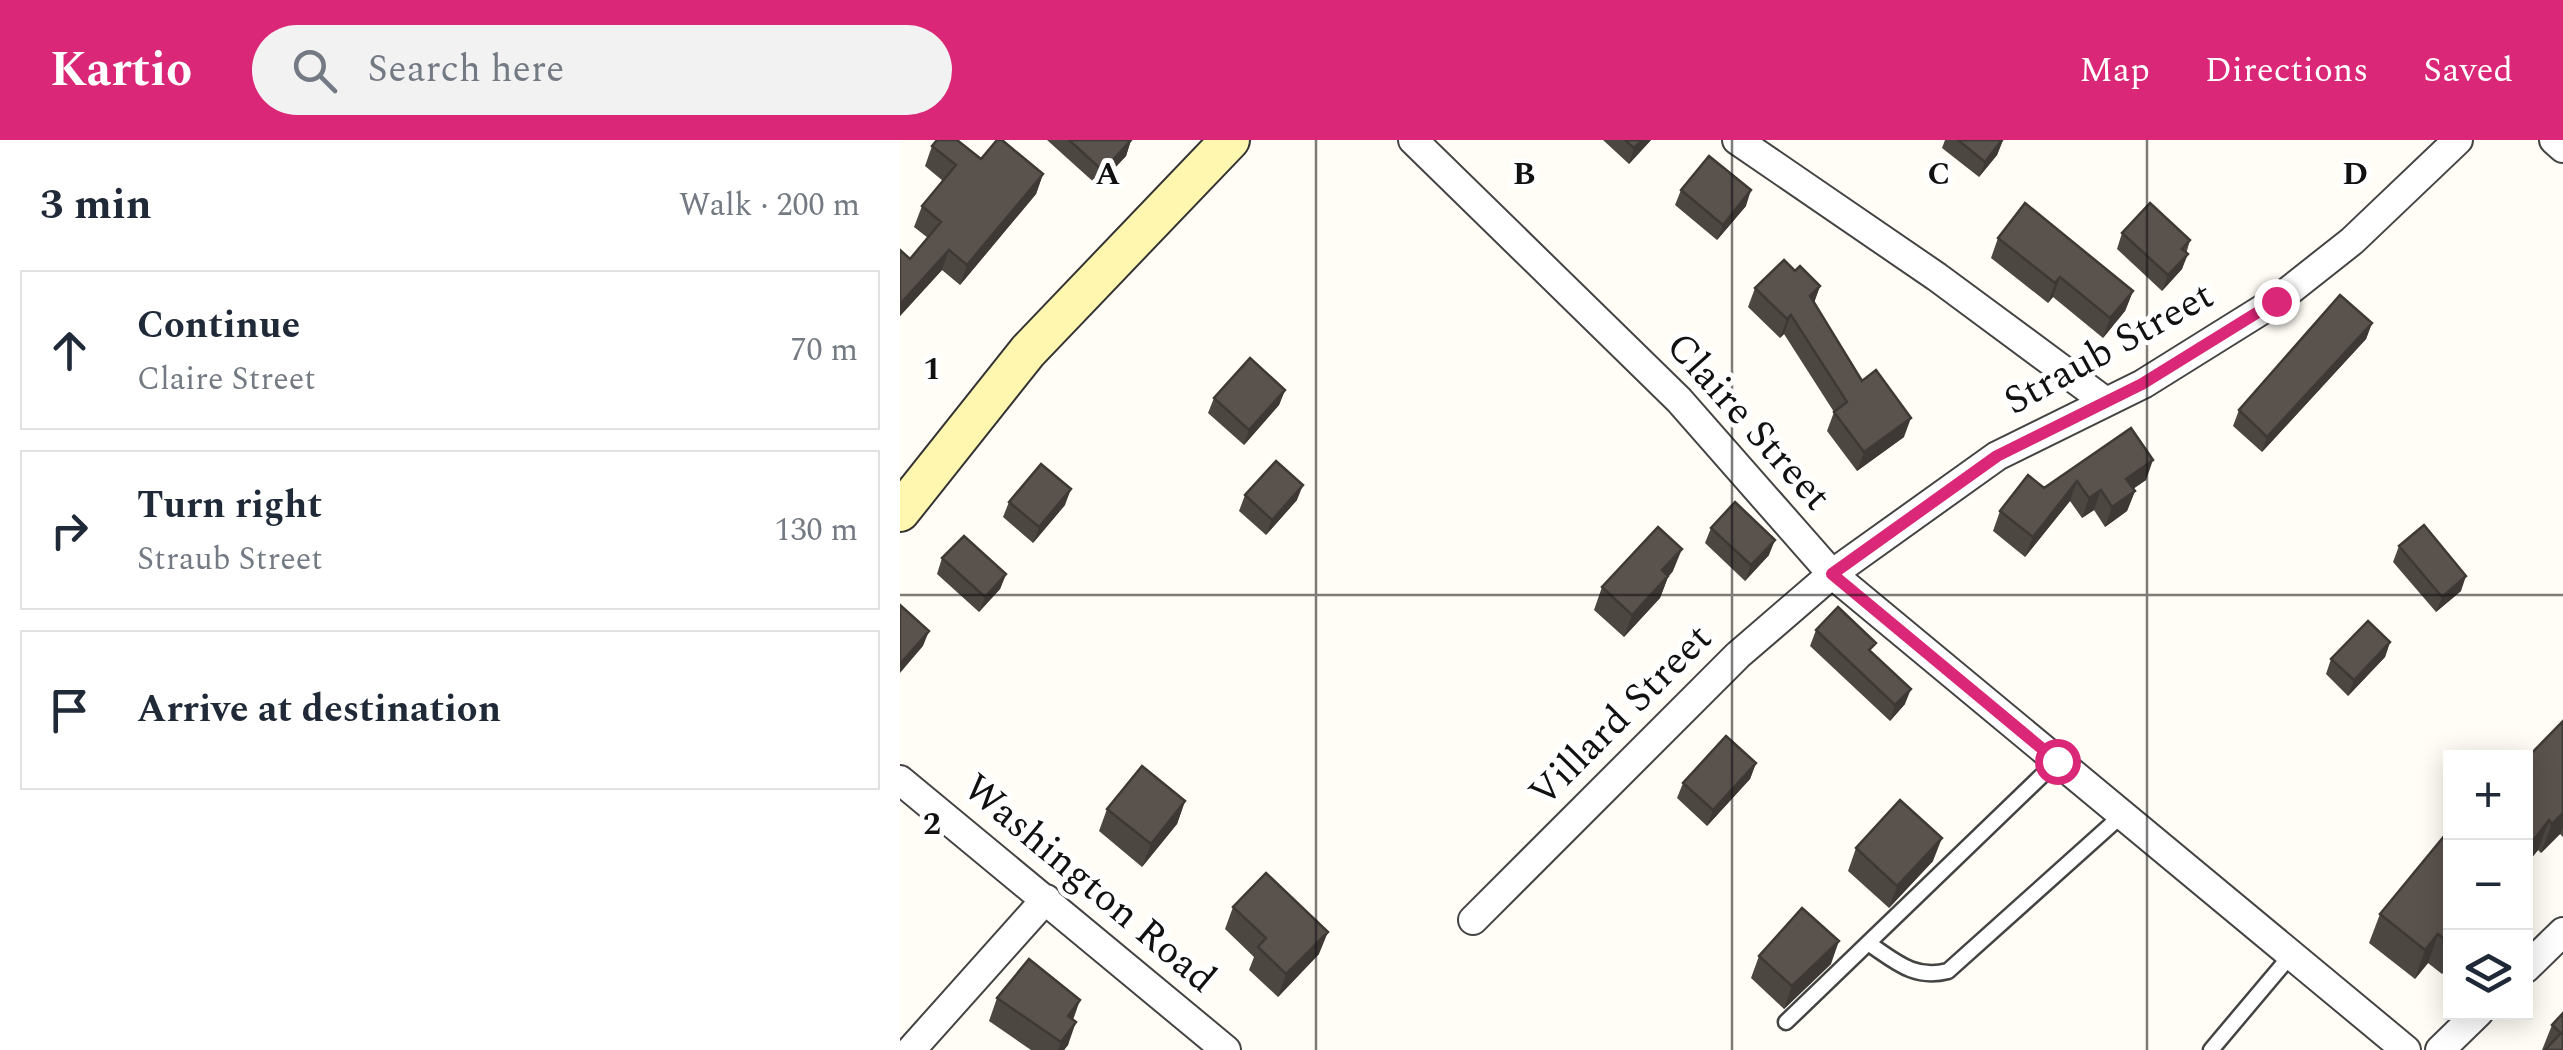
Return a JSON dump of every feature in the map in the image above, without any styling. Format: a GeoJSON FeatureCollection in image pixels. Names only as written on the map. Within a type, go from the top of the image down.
{"type":"FeatureCollection","features":[{"type":"Feature","properties":{"kind":"street"},"geometry":{"type":"LineString","coordinates":[[900,512],[1028,351],[1230,140]]}},
{"type":"Feature","properties":{"kind":"street","name":"Claire Street"},"geometry":{"type":"LineString","coordinates":[[1413,140],[1679,400],[1832,574],[2406,1050]]}},
{"type":"Feature","properties":{"kind":"street"},"geometry":{"type":"LineString","coordinates":[[1737,140],[1936,277],[2106,402]]}},
{"type":"Feature","properties":{"kind":"street","name":"Straub Street"},"geometry":{"type":"LineString","coordinates":[[1832,574],[1997,456],[2106,402],[2276,301],[2352,241],[2458,140]]}},
{"type":"Feature","properties":{"kind":"street"},"geometry":{"type":"LineString","coordinates":[[2554,140],[2563,148]]}},
{"type":"Feature","properties":{"kind":"street","name":"Villard Street"},"geometry":{"type":"LineString","coordinates":[[1473,920],[1738,656],[1832,574]]}},
{"type":"Feature","properties":{"kind":"street","name":"Washington Road"},"geometry":{"type":"LineString","coordinates":[[900,780],[1226,1050]]}},
{"type":"Feature","properties":{"kind":"street"},"geometry":{"type":"LineString","coordinates":[[910,1050],[1046,899]]}},
{"type":"Feature","properties":{"kind":"street"},"geometry":{"type":"LineString","coordinates":[[2533,961],[2563,932]]}},
{"type":"Feature","properties":{"kind":"street"},"geometry":{"type":"LineString","coordinates":[[2440,1050],[2471,1020]]}},
{"type":"Feature","properties":{"kind":"lane"},"geometry":{"type":"LineString","coordinates":[[1786,1022],[2057,761]]}},
{"type":"Feature","properties":{"kind":"lane"},"geometry":{"type":"LineString","coordinates":[[1868,943],[1910,972],[1929,976],[1948,971],[2122,815]]}},
{"type":"Feature","properties":{"kind":"lane"},"geometry":{"type":"LineString","coordinates":[[2210,1050],[2291,956]]}},
{"type":"Feature","properties":{"kind":"building"},"geometry":{"type":"Polygon","coordinates":[[[937,140],[957,140],[981,159],[997,140],[1002,140],[1043,174],[967,265],[949,250],[900,304],[900,250],[910,259],[941,222],[922,206],[956,165],[932,146],[937,140]]]}},
{"type":"Feature","properties":{"kind":"building"},"geometry":{"type":"Polygon","coordinates":[[[1069,140],[1131,140],[1103,171],[1069,140]]]}},
{"type":"Feature","properties":{"kind":"building"},"geometry":{"type":"Polygon","coordinates":[[[1625,140],[1642,140],[1634,148],[1625,140]]]}},
{"type":"Feature","properties":{"kind":"building"},"geometry":{"type":"Polygon","coordinates":[[[1958,140],[2002,140],[1985,162],[1958,140]]]}},
{"type":"Feature","properties":{"kind":"building"},"geometry":{"type":"Polygon","coordinates":[[[1709,156],[1751,190],[1723,225],[1681,190],[1709,156]]]}},
{"type":"Feature","properties":{"kind":"building"},"geometry":{"type":"Polygon","coordinates":[[[2025,203],[2133,291],[2110,318],[2060,277],[2055,283],[1998,238],[2025,203]]]}},
{"type":"Feature","properties":{"kind":"building"},"geometry":{"type":"Polygon","coordinates":[[[2150,203],[2190,240],[2182,249],[2188,254],[2168,275],[2122,233],[2150,203]]]}},
{"type":"Feature","properties":{"kind":"building"},"geometry":{"type":"Polygon","coordinates":[[[1784,260],[1795,271],[1800,266],[1820,286],[1810,296],[1862,381],[1876,370],[1911,418],[1864,452],[1834,412],[1847,402],[1791,315],[1787,319],[1755,288],[1784,260]]]}},
{"type":"Feature","properties":{"kind":"building"},"geometry":{"type":"Polygon","coordinates":[[[2340,295],[2372,323],[2267,437],[2239,410],[2340,295]]]}},
{"type":"Feature","properties":{"kind":"building"},"geometry":{"type":"Polygon","coordinates":[[[1250,358],[1285,390],[1249,430],[1214,398],[1250,358]]]}},
{"type":"Feature","properties":{"kind":"building"},"geometry":{"type":"Polygon","coordinates":[[[2131,428],[2153,460],[2126,479],[2135,491],[2112,507],[2101,490],[2089,498],[2077,481],[2033,537],[2000,511],[2028,475],[2044,488],[2131,428]]]}},
{"type":"Feature","properties":{"kind":"building"},"geometry":{"type":"Polygon","coordinates":[[[1276,461],[1303,485],[1272,520],[1245,495],[1276,461]]]}},
{"type":"Feature","properties":{"kind":"building"},"geometry":{"type":"Polygon","coordinates":[[[1041,464],[1071,489],[1039,527],[1009,502],[1041,464]]]}},
{"type":"Feature","properties":{"kind":"building"},"geometry":{"type":"Polygon","coordinates":[[[1735,502],[1775,540],[1751,565],[1711,528],[1735,502]]]}},
{"type":"Feature","properties":{"kind":"building"},"geometry":{"type":"Polygon","coordinates":[[[2424,525],[2466,576],[2442,597],[2399,546],[2424,525]]]}},
{"type":"Feature","properties":{"kind":"building"},"geometry":{"type":"Polygon","coordinates":[[[1658,527],[1682,549],[1662,570],[1668,576],[1632,615],[1602,587],[1658,527]]]}},
{"type":"Feature","properties":{"kind":"building"},"geometry":{"type":"Polygon","coordinates":[[[964,536],[1006,574],[985,597],[942,558],[964,536]]]}},
{"type":"Feature","properties":{"kind":"building"},"geometry":{"type":"Polygon","coordinates":[[[900,605],[929,631],[900,664],[900,605]]]}},
{"type":"Feature","properties":{"kind":"building"},"geometry":{"type":"Polygon","coordinates":[[[1838,607],[1876,643],[1869,650],[1911,689],[1895,705],[1816,630],[1838,607]]]}},
{"type":"Feature","properties":{"kind":"building"},"geometry":{"type":"Polygon","coordinates":[[[2368,621],[2390,642],[2354,680],[2331,659],[2368,621]]]}},
{"type":"Feature","properties":{"kind":"building"},"geometry":{"type":"Polygon","coordinates":[[[2563,721],[2563,813],[2552,824],[2549,820],[2533,841],[2533,840],[2533,752],[2563,721]]]}},
{"type":"Feature","properties":{"kind":"building"},"geometry":{"type":"Polygon","coordinates":[[[1726,736],[1756,763],[1713,810],[1683,783],[1726,736]]]}},
{"type":"Feature","properties":{"kind":"building"},"geometry":{"type":"Polygon","coordinates":[[[1142,766],[1185,801],[1151,844],[1107,809],[1142,766]]]}},
{"type":"Feature","properties":{"kind":"building"},"geometry":{"type":"Polygon","coordinates":[[[1900,800],[1942,838],[1897,886],[1856,848],[1900,800]]]}},
{"type":"Feature","properties":{"kind":"building"},"geometry":{"type":"Polygon","coordinates":[[[2443,838],[2443,938],[2438,934],[2425,950],[2380,914],[2443,838]]]}},
{"type":"Feature","properties":{"kind":"building"},"geometry":{"type":"Polygon","coordinates":[[[1266,873],[1328,932],[1286,974],[1258,947],[1266,938],[1233,907],[1266,873]]]}},
{"type":"Feature","properties":{"kind":"building"},"geometry":{"type":"Polygon","coordinates":[[[1802,908],[1839,941],[1792,986],[1759,956],[1802,908]]]}},
{"type":"Feature","properties":{"kind":"building"},"geometry":{"type":"Polygon","coordinates":[[[1029,959],[1080,1000],[1068,1016],[1076,1022],[1061,1042],[997,998],[1029,959]]]}},
{"type":"Feature","properties":{"kind":"building"},"geometry":{"type":"Polygon","coordinates":[[[2563,1013],[2563,1050],[2545,1050],[2561,1033],[2552,1025],[2563,1013]]]}},
{"type":"Feature","properties":{"kind":"route"},"geometry":{"type":"LineString","coordinates":[[2057,761],[1832,574],[1997,456],[2142,384],[2276,301]]}}]}
